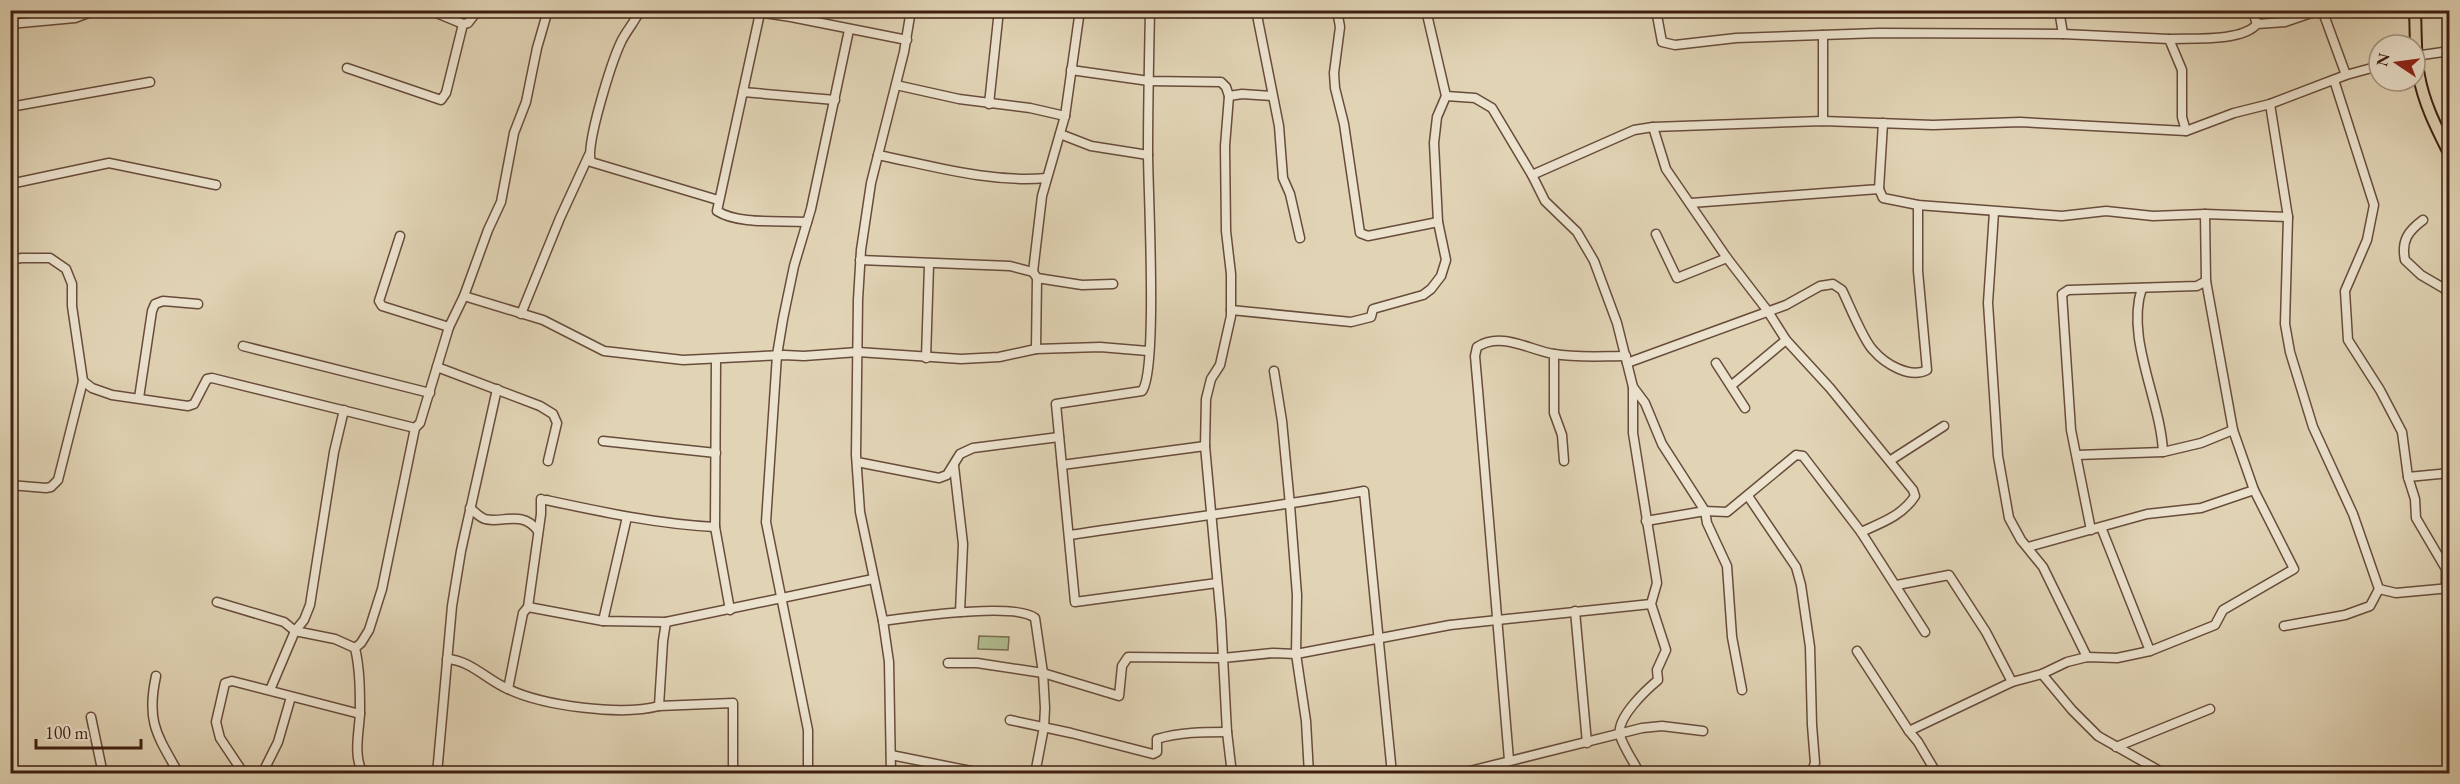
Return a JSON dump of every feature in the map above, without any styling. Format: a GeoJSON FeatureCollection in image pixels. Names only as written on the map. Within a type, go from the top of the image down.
{"type":"FeatureCollection","features":[{"type":"Feature","properties":{"kind":"main road"},"geometry":{"type":"LineString","coordinates":[[2415,10],[2416,33]]}},
{"type":"Feature","properties":{"kind":"main road"},"geometry":{"type":"LineString","coordinates":[[2422,93],[2432,120],[2450,154]]}},
{"type":"Feature","properties":{"kind":"street"},"geometry":{"type":"LineString","coordinates":[[10,24],[75,18],[96,10]]}},
{"type":"Feature","properties":{"kind":"street"},"geometry":{"type":"LineString","coordinates":[[429,10],[463,24]]}},
{"type":"Feature","properties":{"kind":"street"},"geometry":{"type":"LineString","coordinates":[[347,68],[441,100],[446,93],[463,24],[474,18],[478,10]]}},
{"type":"Feature","properties":{"kind":"street"},"geometry":{"type":"LineString","coordinates":[[521,314],[560,218],[589,155],[617,51],[640,10]]}},
{"type":"Feature","properties":{"kind":"street"},"geometry":{"type":"LineString","coordinates":[[744,10],[907,40]]}},
{"type":"Feature","properties":{"kind":"street"},"geometry":{"type":"LineString","coordinates":[[891,774],[889,663],[883,621],[860,512],[857,462],[858,300],[860,260],[872,183],[907,40],[911,10]]}},
{"type":"Feature","properties":{"kind":"street"},"geometry":{"type":"LineString","coordinates":[[989,104],[999,10]]}},
{"type":"Feature","properties":{"kind":"street"},"geometry":{"type":"LineString","coordinates":[[1035,349],[1038,221],[1046,178],[1065,116],[1080,10]]}},
{"type":"Feature","properties":{"kind":"street"},"geometry":{"type":"LineString","coordinates":[[1256,10],[1279,126],[1283,178],[1290,194],[1300,238]]}},
{"type":"Feature","properties":{"kind":"street"},"geometry":{"type":"LineString","coordinates":[[1337,10],[1340,27],[1334,73],[1335,88],[1344,124],[1360,233],[1368,236],[1438,222]]}},
{"type":"Feature","properties":{"kind":"street"},"geometry":{"type":"LineString","coordinates":[[1231,310],[1351,322],[1371,317],[1373,309],[1423,295],[1441,276],[1446,260],[1438,222],[1434,143],[1437,117],[1446,96],[1426,10]]}},
{"type":"Feature","properties":{"kind":"street"},"geometry":{"type":"LineString","coordinates":[[1656,10],[1662,42],[1675,45],[1736,38],[1823,35],[2063,34],[2169,39],[2228,36],[2251,31],[2257,24],[2284,22],[2316,11],[2324,15],[2346,75]]}},
{"type":"Feature","properties":{"kind":"street"},"geometry":{"type":"LineString","coordinates":[[2059,10],[2063,34]]}},
{"type":"Feature","properties":{"kind":"street"},"geometry":{"type":"LineString","coordinates":[[2252,10],[2257,24]]}},
{"type":"Feature","properties":{"kind":"street"},"geometry":{"type":"LineString","coordinates":[[355,648],[369,630],[382,589],[415,428],[420,423],[449,327],[464,296],[488,230],[501,202],[514,133],[526,102],[546,11]]}},
{"type":"Feature","properties":{"kind":"street"},"geometry":{"type":"LineString","coordinates":[[1199,11],[1148,11],[1151,305],[1148,378],[1142,391],[1056,404],[1076,602],[1217,583]]}},
{"type":"Feature","properties":{"kind":"street"},"geometry":{"type":"LineString","coordinates":[[760,13],[717,212],[727,218],[807,222]]}},
{"type":"Feature","properties":{"kind":"street"},"geometry":{"type":"LineString","coordinates":[[808,774],[808,730],[766,522],[777,355],[792,276],[836,100],[849,30]]}},
{"type":"Feature","properties":{"kind":"street"},"geometry":{"type":"LineString","coordinates":[[1823,35],[1823,122]]}},
{"type":"Feature","properties":{"kind":"street"},"geometry":{"type":"LineString","coordinates":[[2169,39],[2182,70],[2182,117],[2186,131]]}},
{"type":"Feature","properties":{"kind":"street"},"geometry":{"type":"LineString","coordinates":[[2427,54],[2450,51]]}},
{"type":"Feature","properties":{"kind":"street"},"geometry":{"type":"LineString","coordinates":[[1532,175],[1634,130],[1653,126],[1823,122],[1932,125],[2020,122],[2186,131],[2271,104],[2367,69]]}},
{"type":"Feature","properties":{"kind":"street"},"geometry":{"type":"LineString","coordinates":[[1071,70],[1149,81],[1221,82],[1226,87],[1229,96],[1225,146],[1226,231],[1231,274],[1231,310],[1220,365],[1211,379],[1206,399],[1205,446],[1232,774]]}},
{"type":"Feature","properties":{"kind":"street"},"geometry":{"type":"LineString","coordinates":[[2334,80],[2374,205],[2367,240],[2345,291],[2348,340],[2380,390],[2402,432],[2408,477],[2415,499],[2416,518],[2446,569],[2448,588],[2396,593],[2379,589]]}},
{"type":"Feature","properties":{"kind":"street"},"geometry":{"type":"LineString","coordinates":[[10,107],[150,82]]}},
{"type":"Feature","properties":{"kind":"street"},"geometry":{"type":"LineString","coordinates":[[896,85],[989,104],[1030,108],[1065,116]]}},
{"type":"Feature","properties":{"kind":"street"},"geometry":{"type":"LineString","coordinates":[[742,92],[836,100]]}},
{"type":"Feature","properties":{"kind":"street"},"geometry":{"type":"LineString","coordinates":[[1229,96],[1242,94],[1272,96]]}},
{"type":"Feature","properties":{"kind":"street"},"geometry":{"type":"LineString","coordinates":[[1446,96],[1476,98],[1491,108],[1532,175],[1545,201],[1577,232],[1594,261],[1608,295],[1633,387],[1633,433],[1657,583],[1651,604],[1666,650],[1658,669],[1658,680],[1638,698],[1621,724],[1620,734],[1640,774]]}},
{"type":"Feature","properties":{"kind":"street"},"geometry":{"type":"LineString","coordinates":[[2271,104],[2288,217],[2285,324],[2296,376],[2313,427],[2353,514],[2379,589],[2370,606],[2345,615],[2284,626]]}},
{"type":"Feature","properties":{"kind":"street"},"geometry":{"type":"LineString","coordinates":[[1883,123],[1879,189],[1883,198],[1917,205],[2062,216],[2106,211],[2153,216],[2205,214],[2288,217]]}},
{"type":"Feature","properties":{"kind":"street"},"geometry":{"type":"LineString","coordinates":[[1653,126],[1666,169],[1727,258],[1767,310],[1786,340],[1891,460],[1913,490],[1915,496],[1907,507],[1893,517],[1861,532]]}},
{"type":"Feature","properties":{"kind":"street"},"geometry":{"type":"LineString","coordinates":[[1060,134],[1091,146],[1148,155]]}},
{"type":"Feature","properties":{"kind":"street"},"geometry":{"type":"LineString","coordinates":[[589,155],[591,162],[598,165],[718,200]]}},
{"type":"Feature","properties":{"kind":"street"},"geometry":{"type":"LineString","coordinates":[[878,155],[993,178],[1024,180],[1046,178]]}},
{"type":"Feature","properties":{"kind":"street"},"geometry":{"type":"LineString","coordinates":[[10,184],[108,163],[216,185]]}},
{"type":"Feature","properties":{"kind":"street"},"geometry":{"type":"LineString","coordinates":[[1691,203],[1879,189]]}},
{"type":"Feature","properties":{"kind":"street"},"geometry":{"type":"LineString","coordinates":[[1509,760],[1489,532],[1477,347],[1486,341],[1493,340],[1520,344],[1554,354],[1626,360],[1712,333],[1785,305],[1820,286],[1833,284],[1842,290],[1872,350],[1901,371],[1913,374],[1927,370],[1918,271],[1917,205]]}},
{"type":"Feature","properties":{"kind":"street"},"geometry":{"type":"LineString","coordinates":[[1994,212],[1988,303],[1998,456],[2009,518],[2021,540],[2043,567],[2087,657]]}},
{"type":"Feature","properties":{"kind":"street"},"geometry":{"type":"LineString","coordinates":[[1909,732],[2012,682],[2042,675],[2067,662],[2087,657],[2117,658],[2150,651],[2215,625],[2223,610],[2294,569],[2254,490],[2233,430],[2205,281],[2205,214]]}},
{"type":"Feature","properties":{"kind":"street"},"geometry":{"type":"LineString","coordinates":[[2423,220],[2413,227],[2405,239],[2405,260],[2421,275],[2445,289],[2450,298]]}},
{"type":"Feature","properties":{"kind":"street"},"geometry":{"type":"LineString","coordinates":[[1656,234],[1677,278],[1727,258]]}},
{"type":"Feature","properties":{"kind":"street"},"geometry":{"type":"LineString","coordinates":[[400,236],[379,301],[382,306],[449,327]]}},
{"type":"Feature","properties":{"kind":"street"},"geometry":{"type":"LineString","coordinates":[[10,261],[21,258],[50,258],[66,268],[72,284],[72,306],[83,381],[58,480],[51,487],[46,488],[10,484]]}},
{"type":"Feature","properties":{"kind":"street"},"geometry":{"type":"LineString","coordinates":[[860,260],[929,265],[1010,266],[1035,275],[1082,285],[1113,284]]}},
{"type":"Feature","properties":{"kind":"street"},"geometry":{"type":"LineString","coordinates":[[926,358],[929,265]]}},
{"type":"Feature","properties":{"kind":"street"},"geometry":{"type":"LineString","coordinates":[[2091,530],[2071,430],[2062,294],[2068,290],[2196,286],[2205,281]]}},
{"type":"Feature","properties":{"kind":"street"},"geometry":{"type":"LineString","coordinates":[[2142,288],[2136,304],[2144,365],[2163,431],[2163,452]]}},
{"type":"Feature","properties":{"kind":"street"},"geometry":{"type":"LineString","coordinates":[[464,296],[543,320],[604,351],[683,360],[858,352],[961,359],[999,357],[1035,349],[1100,347],[1148,351]]}},
{"type":"Feature","properties":{"kind":"street"},"geometry":{"type":"LineString","coordinates":[[140,398],[152,311],[155,304],[163,301],[198,304]]}},
{"type":"Feature","properties":{"kind":"street"},"geometry":{"type":"LineString","coordinates":[[1732,385],[1786,340]]}},
{"type":"Feature","properties":{"kind":"street"},"geometry":{"type":"LineString","coordinates":[[243,346],[430,393]]}},
{"type":"Feature","properties":{"kind":"street"},"geometry":{"type":"LineString","coordinates":[[1554,354],[1554,413],[1562,435],[1564,461]]}},
{"type":"Feature","properties":{"kind":"street"},"geometry":{"type":"LineString","coordinates":[[716,359],[715,527],[730,610]]}},
{"type":"Feature","properties":{"kind":"street"},"geometry":{"type":"LineString","coordinates":[[1716,363],[1745,408]]}},
{"type":"Feature","properties":{"kind":"street"},"geometry":{"type":"LineString","coordinates":[[436,367],[540,406],[553,414],[557,423],[548,461]]}},
{"type":"Feature","properties":{"kind":"street"},"geometry":{"type":"LineString","coordinates":[[1274,370],[1282,421],[1290,505],[1297,595],[1296,654],[1306,721],[1310,774]]}},
{"type":"Feature","properties":{"kind":"street"},"geometry":{"type":"LineString","coordinates":[[83,381],[92,388],[112,395],[192,405],[207,379],[212,378],[415,428]]}},
{"type":"Feature","properties":{"kind":"street"},"geometry":{"type":"LineString","coordinates":[[1633,387],[1646,403],[1662,444],[1704,510],[1707,523],[1727,566],[1732,637],[1742,690]]}},
{"type":"Feature","properties":{"kind":"street"},"geometry":{"type":"LineString","coordinates":[[437,774],[454,595],[470,507],[497,389]]}},
{"type":"Feature","properties":{"kind":"street"},"geometry":{"type":"LineString","coordinates":[[270,690],[295,630],[304,620],[310,605],[334,452],[344,410]]}},
{"type":"Feature","properties":{"kind":"street"},"geometry":{"type":"LineString","coordinates":[[1891,460],[1944,426]]}},
{"type":"Feature","properties":{"kind":"street"},"geometry":{"type":"LineString","coordinates":[[2077,455],[2163,452],[2201,443],[2233,430]]}},
{"type":"Feature","properties":{"kind":"street"},"geometry":{"type":"LineString","coordinates":[[857,462],[939,478],[947,475],[960,454],[973,448],[1059,437]]}},
{"type":"Feature","properties":{"kind":"street"},"geometry":{"type":"LineString","coordinates":[[603,441],[716,453]]}},
{"type":"Feature","properties":{"kind":"street"},"geometry":{"type":"LineString","coordinates":[[1062,465],[1205,446]]}},
{"type":"Feature","properties":{"kind":"street"},"geometry":{"type":"LineString","coordinates":[[1646,521],[1704,510],[1727,512],[1790,459],[1796,455],[1803,456],[1861,532],[1925,632]]}},
{"type":"Feature","properties":{"kind":"street"},"geometry":{"type":"LineString","coordinates":[[954,466],[963,544],[960,612]]}},
{"type":"Feature","properties":{"kind":"street"},"geometry":{"type":"LineString","coordinates":[[2408,477],[2450,473]]}},
{"type":"Feature","properties":{"kind":"street"},"geometry":{"type":"LineString","coordinates":[[2028,547],[2147,514],[2201,508],[2254,490]]}},
{"type":"Feature","properties":{"kind":"street"},"geometry":{"type":"LineString","coordinates":[[1070,535],[1290,505],[1364,491],[1392,774]]}},
{"type":"Feature","properties":{"kind":"street"},"geometry":{"type":"LineString","coordinates":[[1748,496],[1796,567],[1801,585],[1810,647],[1815,763],[1812,771],[1807,774]]}},
{"type":"Feature","properties":{"kind":"street"},"geometry":{"type":"LineString","coordinates":[[508,689],[523,613],[528,607],[543,499],[627,518],[672,525],[715,527]]}},
{"type":"Feature","properties":{"kind":"street"},"geometry":{"type":"LineString","coordinates":[[470,507],[480,517],[488,520],[521,519],[533,524],[538,531]]}},
{"type":"Feature","properties":{"kind":"street"},"geometry":{"type":"LineString","coordinates":[[603,621],[627,518]]}},
{"type":"Feature","properties":{"kind":"street"},"geometry":{"type":"LineString","coordinates":[[2101,527],[2150,651]]}},
{"type":"Feature","properties":{"kind":"street"},"geometry":{"type":"LineString","coordinates":[[1897,585],[1948,575],[1986,632],[2012,682]]}},
{"type":"Feature","properties":{"kind":"street"},"geometry":{"type":"LineString","coordinates":[[528,607],[603,621],[666,621],[730,610],[873,579]]}},
{"type":"Feature","properties":{"kind":"street"},"geometry":{"type":"LineString","coordinates":[[217,602],[284,622],[295,630],[335,639],[355,648]]}},
{"type":"Feature","properties":{"kind":"street"},"geometry":{"type":"LineString","coordinates":[[948,663],[977,663],[1042,673],[1119,696],[1122,666],[1128,657],[1223,658],[1273,653],[1296,654],[1440,626],[1651,604]]}},
{"type":"Feature","properties":{"kind":"street"},"geometry":{"type":"LineString","coordinates":[[1575,611],[1587,742]]}},
{"type":"Feature","properties":{"kind":"street"},"geometry":{"type":"LineString","coordinates":[[883,621],[960,612],[1032,615],[1036,622],[1042,673],[1044,727],[1035,774]]}},
{"type":"Feature","properties":{"kind":"street"},"geometry":{"type":"LineString","coordinates":[[659,706],[666,621]]}},
{"type":"Feature","properties":{"kind":"street"},"geometry":{"type":"LineString","coordinates":[[355,648],[358,661],[360,714],[357,758],[363,774]]}},
{"type":"Feature","properties":{"kind":"street"},"geometry":{"type":"LineString","coordinates":[[1857,651],[1937,774]]}},
{"type":"Feature","properties":{"kind":"street"},"geometry":{"type":"LineString","coordinates":[[447,659],[459,660],[508,689],[566,705],[639,710],[659,706],[732,703],[732,774]]}},
{"type":"Feature","properties":{"kind":"street"},"geometry":{"type":"LineString","coordinates":[[2042,675],[2098,736],[2165,774]]}},
{"type":"Feature","properties":{"kind":"street"},"geometry":{"type":"LineString","coordinates":[[156,676],[151,701],[152,719],[158,736],[179,774]]}},
{"type":"Feature","properties":{"kind":"street"},"geometry":{"type":"LineString","coordinates":[[244,774],[220,738],[216,722],[225,684],[232,681],[360,714]]}},
{"type":"Feature","properties":{"kind":"street"},"geometry":{"type":"LineString","coordinates":[[262,774],[278,742],[291,697]]}},
{"type":"Feature","properties":{"kind":"street"},"geometry":{"type":"LineString","coordinates":[[2116,747],[2210,709]]}},
{"type":"Feature","properties":{"kind":"street"},"geometry":{"type":"LineString","coordinates":[[91,717],[103,774]]}},
{"type":"Feature","properties":{"kind":"street"},"geometry":{"type":"LineString","coordinates":[[1010,720],[1153,754],[1157,752],[1157,739],[1171,734],[1227,732]]}},
{"type":"Feature","properties":{"kind":"street"},"geometry":{"type":"LineString","coordinates":[[1458,774],[1509,760],[1662,726],[1702,731]]}},
{"type":"Feature","properties":{"kind":"street"},"geometry":{"type":"LineString","coordinates":[[891,755],[986,774]]}},
{"type":"Feature","properties":{"kind":"green space"},"geometry":{"type":"Polygon","coordinates":[[[979,636],[1009,637],[1008,650],[978,649],[979,636]]]}}]}
